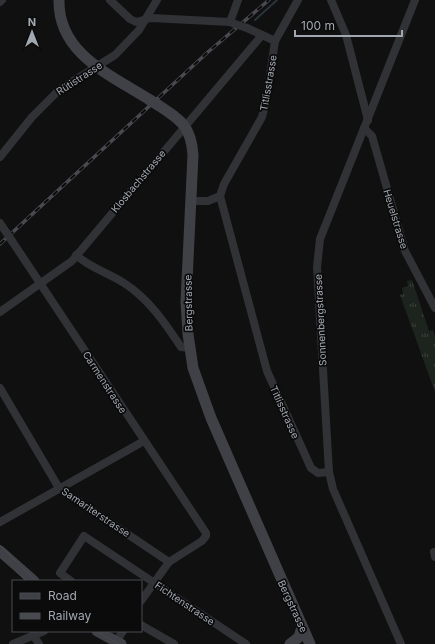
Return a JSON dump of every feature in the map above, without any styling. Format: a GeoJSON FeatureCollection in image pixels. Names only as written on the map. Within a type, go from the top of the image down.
{"type":"FeatureCollection","features":[{"type":"Feature","properties":{"kind":"main road"},"geometry":{"type":"LineString","coordinates":[[59,0],[61,18],[69,38],[79,53],[96,66],[154,102],[185,125]]}},
{"type":"Feature","properties":{"kind":"main road","name":"Bergstrasse"},"geometry":{"type":"LineString","coordinates":[[185,125],[192,140],[186,302],[190,348],[197,380],[211,418],[310,644]]}},
{"type":"Feature","properties":{"kind":"main road"},"geometry":{"type":"LineString","coordinates":[[0,552],[25,580]]}},
{"type":"Feature","properties":{"kind":"main road"},"geometry":{"type":"LineString","coordinates":[[0,552],[33,580]]}},
{"type":"Feature","properties":{"kind":"main road"},"geometry":{"type":"LineString","coordinates":[[295,643],[302,626]]}},
{"type":"Feature","properties":{"kind":"main road"},"geometry":{"type":"LineString","coordinates":[[99,632],[118,643]]}},
{"type":"Feature","properties":{"kind":"street","name":"Titlisstrasse"},"geometry":{"type":"LineString","coordinates":[[110,0],[136,22],[156,18],[233,23],[275,41],[266,104],[262,117],[224,184],[220,196],[267,371],[311,468],[318,473],[329,472]]}},
{"type":"Feature","properties":{"kind":"street","name":"Rütistrasse"},"geometry":{"type":"LineString","coordinates":[[0,157],[32,117],[49,99],[71,82],[115,55],[139,30],[157,0]]}},
{"type":"Feature","properties":{"kind":"street"},"geometry":{"type":"LineString","coordinates":[[233,23],[238,0]]}},
{"type":"Feature","properties":{"kind":"street"},"geometry":{"type":"LineString","coordinates":[[275,41],[298,0]]}},
{"type":"Feature","properties":{"kind":"street"},"geometry":{"type":"LineString","coordinates":[[331,0],[346,35],[368,120]]}},
{"type":"Feature","properties":{"kind":"street","name":"Sonnenbergstrasse"},"geometry":{"type":"LineString","coordinates":[[401,644],[333,489],[329,472],[318,282],[318,252],[320,239],[415,0]]}},
{"type":"Feature","properties":{"kind":"street","name":"Klosbachstrasse"},"geometry":{"type":"LineString","coordinates":[[0,312],[68,264],[262,35]]}},
{"type":"Feature","properties":{"kind":"street","name":"Heuelstrasse"},"geometry":{"type":"LineString","coordinates":[[364,128],[372,136],[405,251],[435,308]]}},
{"type":"Feature","properties":{"kind":"street"},"geometry":{"type":"LineString","coordinates":[[190,201],[208,201],[220,196]]}},
{"type":"Feature","properties":{"kind":"street","name":"Carmenstrasse"},"geometry":{"type":"LineString","coordinates":[[0,223],[204,529],[206,536],[202,541],[169,562]]}},
{"type":"Feature","properties":{"kind":"street"},"geometry":{"type":"LineString","coordinates":[[76,255],[124,283],[141,296],[165,323],[181,347],[190,348]]}},
{"type":"Feature","properties":{"kind":"street","name":"Samariterstrasse"},"geometry":{"type":"LineString","coordinates":[[0,388],[59,488],[169,562]]}},
{"type":"Feature","properties":{"kind":"street"},"geometry":{"type":"LineString","coordinates":[[0,522],[144,441]]}},
{"type":"Feature","properties":{"kind":"street","name":"Fichtenstrasse"},"geometry":{"type":"LineString","coordinates":[[70,580],[60,572],[87,538],[246,644]]}},
{"type":"Feature","properties":{"kind":"street"},"geometry":{"type":"LineString","coordinates":[[142,600],[169,562]]}},
{"type":"Feature","properties":{"kind":"street"},"geometry":{"type":"LineString","coordinates":[[142,626],[174,644]]}},
{"type":"Feature","properties":{"kind":"street"},"geometry":{"type":"LineString","coordinates":[[13,644],[41,632]]}},
{"type":"Feature","properties":{"kind":"street"},"geometry":{"type":"LineString","coordinates":[[118,643],[123,632]]}},
{"type":"Feature","properties":{"kind":"street"},"geometry":{"type":"LineString","coordinates":[[33,635],[39,644]]}},
{"type":"Feature","properties":{"kind":"green space"},"geometry":{"type":"Polygon","coordinates":[[[412,280],[429,331],[433,330],[435,336],[435,392],[400,295],[403,294],[402,288],[408,286],[407,281],[412,280]]]}},
{"type":"Feature","properties":{"kind":"waterway"},"geometry":{"type":"LineString","coordinates":[[255,20],[277,0]]}},
{"type":"Feature","properties":{"kind":"tram line"},"geometry":{"type":"LineString","coordinates":[[0,545],[35,580]]}},
{"type":"Feature","properties":{"kind":"tram line"},"geometry":{"type":"LineString","coordinates":[[16,571],[25,580]]}},
{"type":"Feature","properties":{"kind":"tram line"},"geometry":{"type":"LineString","coordinates":[[97,632],[119,644]]}},
{"type":"Feature","properties":{"kind":"railway"},"geometry":{"type":"LineString","coordinates":[[0,244],[208,52],[269,0]]}}]}
